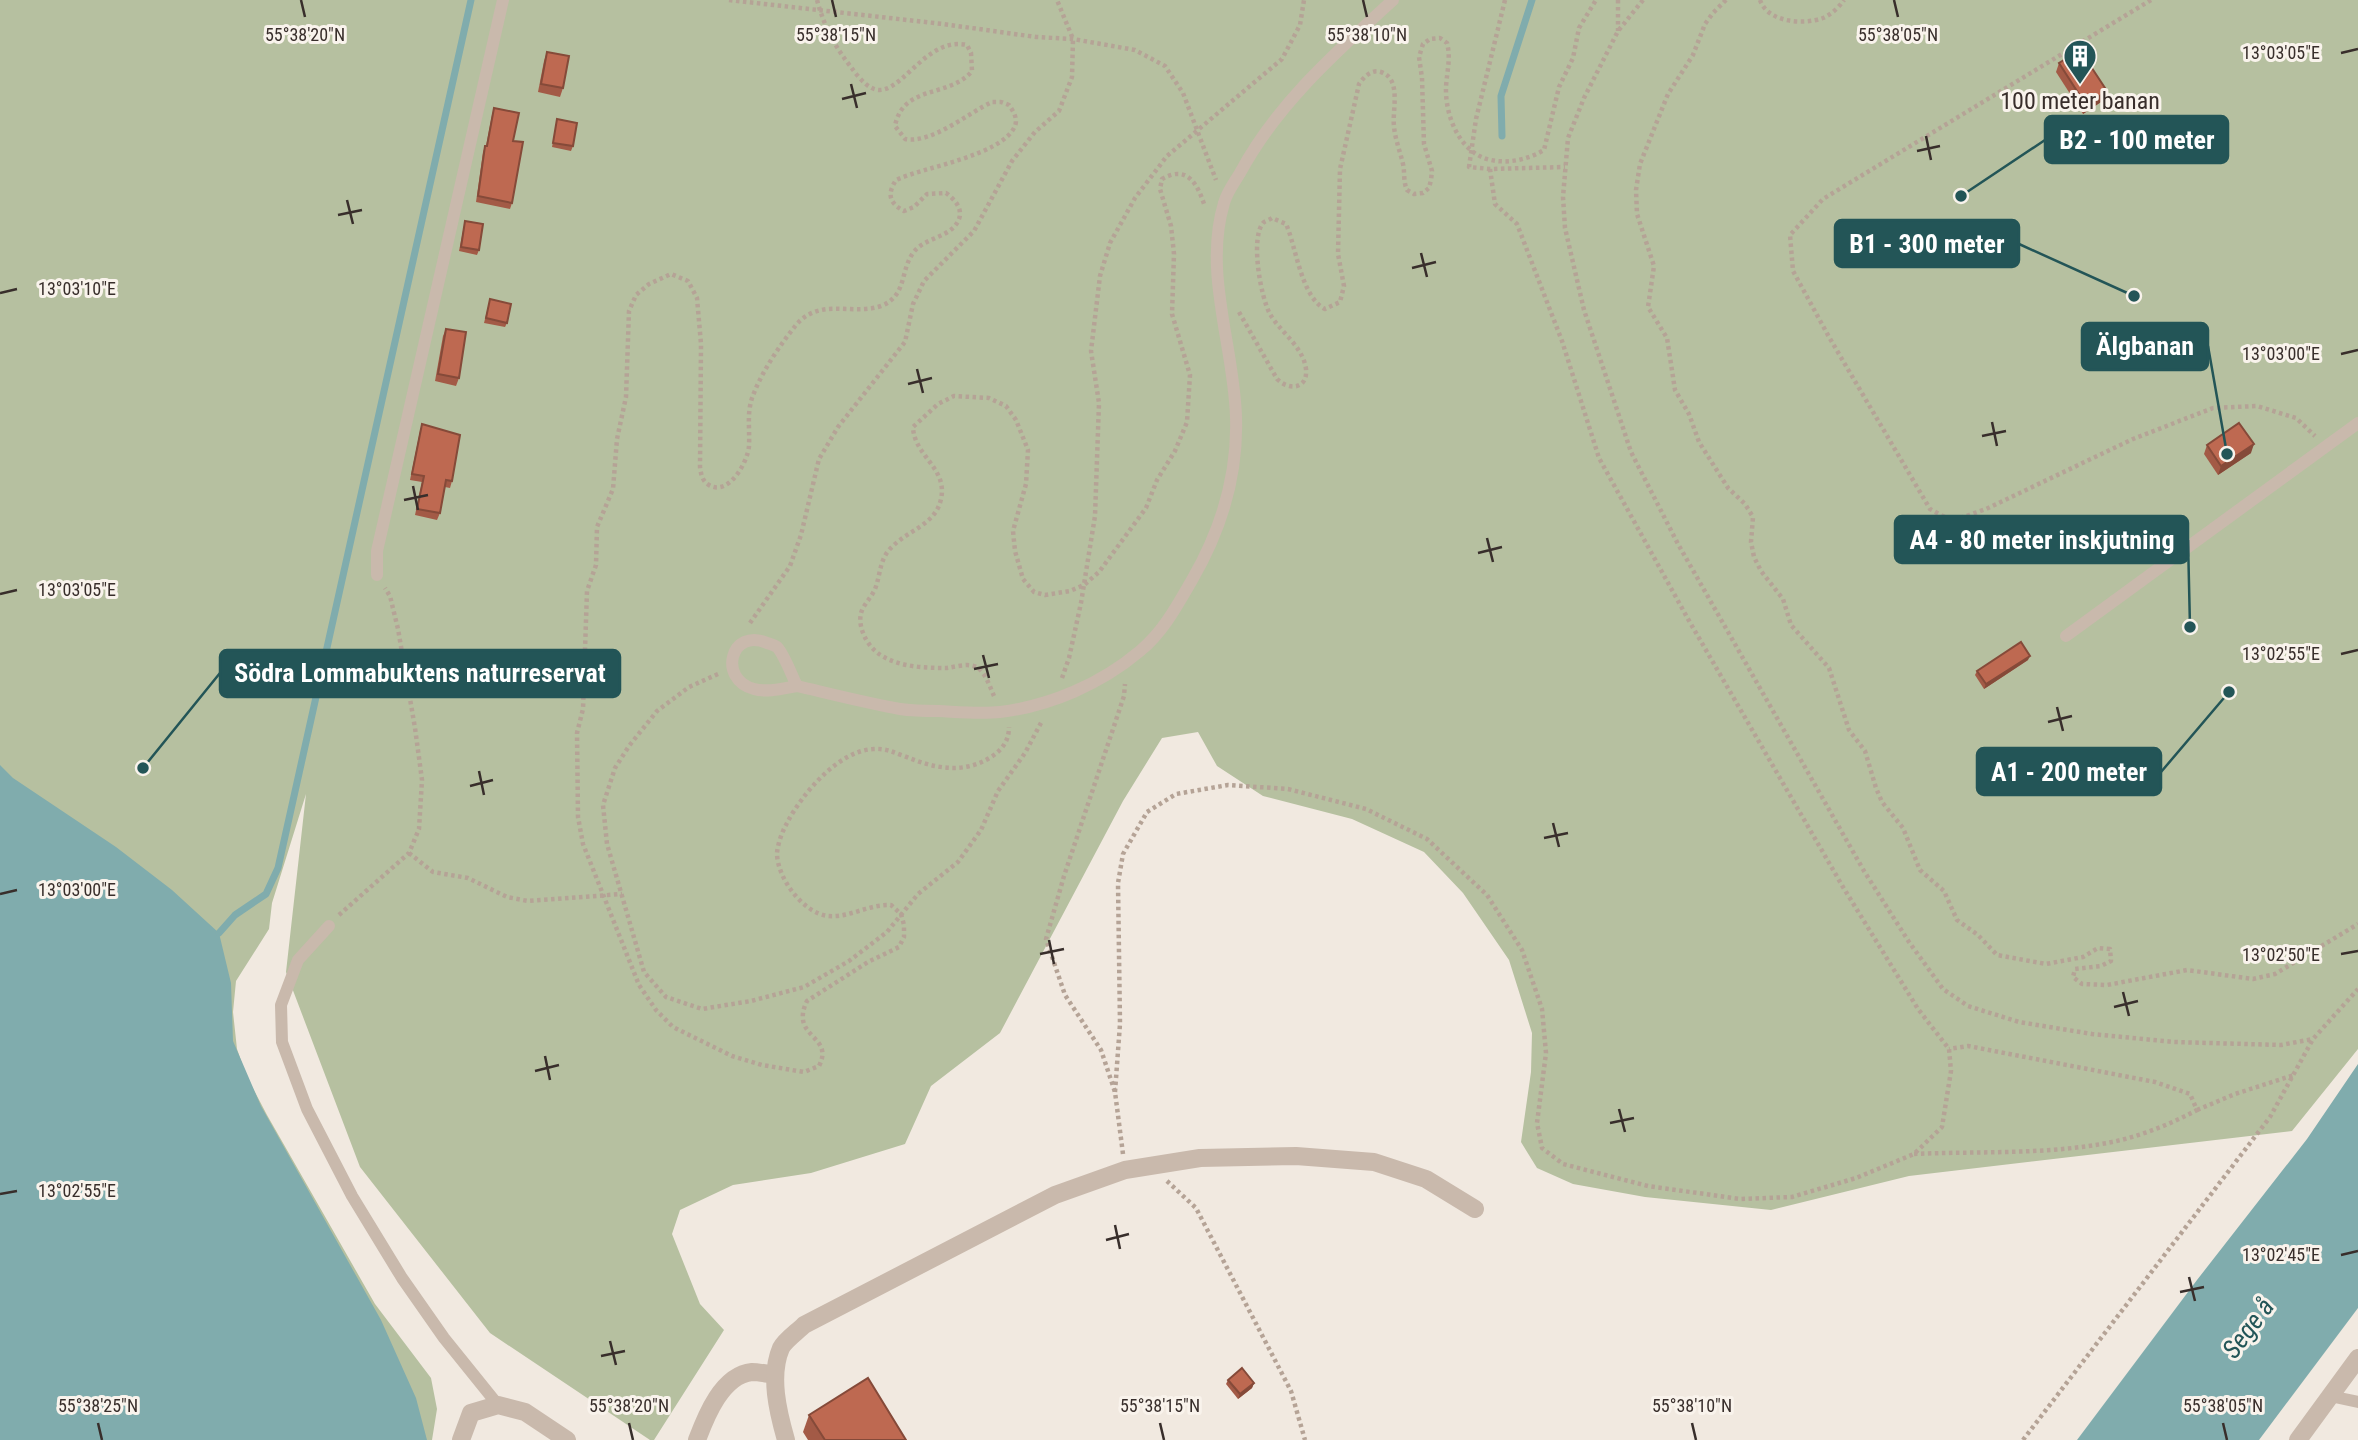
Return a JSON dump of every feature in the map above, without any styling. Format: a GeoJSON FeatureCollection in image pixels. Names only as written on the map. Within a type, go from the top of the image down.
{"type":"FeatureCollection","features":[{"type":"Feature","properties":{"kind":"street"},"geometry":{"type":"LineString","coordinates":[[786,1440],[779,1416],[775,1376],[781,1347],[804,1325],[1055,1195],[1125,1170],[1200,1158],[1296,1156],[1374,1162],[1426,1179],[1475,1209]]}},
{"type":"Feature","properties":{"kind":"street"},"geometry":{"type":"LineString","coordinates":[[2298,1440],[2358,1357]]}},
{"type":"Feature","properties":{"kind":"street"},"geometry":{"type":"LineString","coordinates":[[697,1440],[709,1408],[734,1378],[752,1372],[775,1376]]}},
{"type":"Feature","properties":{"kind":"street"},"geometry":{"type":"LineString","coordinates":[[461,1440],[471,1413],[498,1405],[525,1412],[567,1440]]}},
{"type":"Feature","properties":{"kind":"lane"},"geometry":{"type":"LineString","coordinates":[[377,575],[377,551],[503,0]]}},
{"type":"Feature","properties":{"kind":"lane"},"geometry":{"type":"LineString","coordinates":[[797,686],[777,648],[758,639],[739,645],[732,660],[732,671],[739,680],[754,689],[772,690],[797,686],[902,710],[1000,712],[1054,699],[1099,681],[1142,650],[1170,619],[1223,518],[1233,467],[1236,417],[1219,280],[1218,232],[1225,200],[1273,121],[1326,61],[1393,0]]}},
{"type":"Feature","properties":{"kind":"lane"},"geometry":{"type":"LineString","coordinates":[[2066,636],[2358,423]]}},
{"type":"Feature","properties":{"kind":"lane"},"geometry":{"type":"LineString","coordinates":[[329,926],[298,960],[282,1005],[282,1042],[307,1109],[352,1196],[402,1278],[444,1338],[498,1405]]}},
{"type":"Feature","properties":{"kind":"lane"},"geometry":{"type":"LineString","coordinates":[[2330,1396],[2358,1402]]}},
{"type":"Feature","properties":{"kind":"path"},"geometry":{"type":"LineString","coordinates":[[729,0],[1036,37],[1073,39],[1135,50],[1164,66],[1183,93],[1206,159],[1225,200]]}},
{"type":"Feature","properties":{"kind":"path"},"geometry":{"type":"LineString","coordinates":[[817,0],[826,29],[852,68],[871,88],[891,88],[931,52],[943,46],[957,43],[967,45],[971,53],[972,71],[965,79],[912,100],[902,107],[895,126],[905,139],[913,141],[926,137],[992,102],[1009,105],[1016,121],[1003,138],[981,152],[896,180],[890,189],[890,199],[904,211],[927,194],[946,193],[959,208],[959,219],[952,229],[926,240],[914,250],[908,260],[903,284],[896,296],[886,304],[863,309],[821,309],[811,312],[798,323],[776,353],[754,392],[748,409],[749,447],[743,464],[728,484],[718,487],[709,485],[702,478],[699,467],[701,344],[697,298],[693,288],[688,281],[671,274],[649,284],[636,295],[629,311],[626,397],[617,439],[613,489],[597,527],[596,565],[587,591],[583,709],[577,733],[578,817],[583,844],[639,985],[656,1010],[673,1027],[732,1056],[781,1070],[804,1072],[819,1066],[823,1052],[820,1044],[801,1020],[807,1001],[868,962],[899,947],[904,937],[904,925],[901,914],[891,905],[877,905],[853,913],[827,916],[810,908],[793,893],[782,875],[777,855],[782,832],[795,807],[821,776],[859,752],[872,749],[889,750],[929,765],[963,768],[982,762],[1003,747],[1009,736],[1010,720],[1000,712],[985,676],[978,668],[969,665],[928,668],[892,662],[872,649],[865,639],[861,626],[862,610],[876,588],[881,562],[891,547],[935,514],[941,501],[942,487],[938,474],[914,441],[913,427],[938,404],[954,396],[989,398],[1006,406],[1016,420],[1027,450],[1026,484],[1013,530],[1015,551],[1023,579],[1034,592],[1045,594],[1070,591],[1084,585],[1099,572],[1146,508],[1157,480],[1175,451],[1187,422],[1190,375],[1172,314],[1174,254],[1171,226],[1160,189],[1162,179],[1182,174],[1191,178],[1200,191],[1208,217],[1218,232]]}},
{"type":"Feature","properties":{"kind":"path"},"geometry":{"type":"LineString","coordinates":[[748,640],[750,622],[790,566],[801,535],[818,459],[838,427],[905,342],[913,304],[924,281],[974,232],[1012,161],[1035,132],[1059,111],[1072,77],[1073,39],[1057,0]]}},
{"type":"Feature","properties":{"kind":"path"},"geometry":{"type":"LineString","coordinates":[[732,671],[689,687],[657,711],[615,768],[603,805],[607,844],[644,972],[666,997],[702,1009],[751,1002],[804,986],[849,961],[887,932],[918,894],[958,862],[981,831],[998,792],[1025,753],[1054,699],[1069,658],[1095,516],[1099,403],[1091,351],[1100,276],[1110,243],[1135,198],[1167,156],[1282,58],[1300,25],[1304,0]]}},
{"type":"Feature","properties":{"kind":"path"},"geometry":{"type":"LineString","coordinates":[[1505,0],[1476,118],[1469,167],[1565,167]]}},
{"type":"Feature","properties":{"kind":"path"},"geometry":{"type":"LineString","coordinates":[[1219,280],[1277,379],[1284,386],[1294,387],[1305,377],[1306,369],[1300,352],[1271,316],[1264,300],[1258,272],[1260,230],[1264,222],[1272,218],[1286,224],[1291,234],[1292,247],[1319,306],[1325,309],[1340,302],[1344,286],[1338,254],[1340,169],[1359,84],[1365,76],[1375,71],[1383,72],[1389,77],[1395,91],[1394,126],[1404,167],[1404,182],[1407,190],[1414,194],[1423,194],[1429,188],[1432,171],[1424,144],[1423,78],[1419,57],[1423,44],[1430,39],[1440,38],[1447,43],[1450,54],[1446,89],[1449,112],[1462,142],[1470,152],[1494,161],[1532,157],[1544,150],[1559,87],[1573,58],[1579,28],[1596,0]]}},
{"type":"Feature","properties":{"kind":"path"},"geometry":{"type":"LineString","coordinates":[[1618,0],[1618,31]]}},
{"type":"Feature","properties":{"kind":"path"},"geometry":{"type":"LineString","coordinates":[[1643,0],[1618,31],[1567,138],[1563,197],[1565,228],[1584,310],[1631,452],[1678,544],[1864,871],[1909,942],[1943,989],[1968,1006],[2019,1022],[2092,1034],[2241,1046],[2281,1045],[2313,1039]]}},
{"type":"Feature","properties":{"kind":"path"},"geometry":{"type":"LineString","coordinates":[[1726,0],[1705,24],[1693,55],[1668,94],[1640,164],[1636,190],[1637,214],[1654,266],[1648,307],[1667,338],[1675,390],[1689,414],[1699,442],[1728,488],[1750,511],[1754,557],[1761,571],[1783,599],[1791,625],[1829,668],[1849,730],[1865,751],[1882,802],[1903,828],[1920,870],[1944,891],[1957,920],[1978,935],[1997,955],[2046,964],[2083,957],[2098,948],[2110,950],[2112,961],[2107,964],[2075,969],[2073,977],[2082,984],[2107,985],[2187,970],[2253,979],[2275,974],[2358,924]]}},
{"type":"Feature","properties":{"kind":"path"},"geometry":{"type":"LineString","coordinates":[[1760,0],[1764,8],[1771,13],[1797,22],[1826,17],[1844,0]]}},
{"type":"Feature","properties":{"kind":"path"},"geometry":{"type":"LineString","coordinates":[[2151,0],[1823,199],[1790,236],[1793,271],[1930,509],[1952,521],[1986,509],[2133,439],[2213,408],[2257,406],[2296,418],[2326,447]]}},
{"type":"Feature","properties":{"kind":"path"},"geometry":{"type":"LineString","coordinates":[[1490,169],[1495,204],[1517,224],[1562,341],[1599,458],[1688,619],[1843,887],[1918,1009],[1949,1049],[1951,1071],[1942,1127],[1914,1154]]}},
{"type":"Feature","properties":{"kind":"path"},"geometry":{"type":"LineString","coordinates":[[329,926],[349,903],[383,878],[409,853],[419,829],[422,780],[406,666],[390,596],[377,575]]}},
{"type":"Feature","properties":{"kind":"path"},"geometry":{"type":"LineString","coordinates":[[1125,662],[1124,696],[1046,939],[1065,995],[1101,1049],[1115,1092],[1125,1170]]}},
{"type":"Feature","properties":{"kind":"path"},"geometry":{"type":"LineString","coordinates":[[1115,1092],[1120,1024],[1118,883],[1123,854],[1147,812],[1176,794],[1228,785],[1288,789],[1366,809],[1427,838],[1487,895],[1522,950],[1542,1009],[1546,1053],[1537,1123],[1542,1148],[1563,1164],[1648,1186],[1740,1199],[1792,1197],[1856,1178],[1914,1154],[2048,1150],[2113,1142],[2175,1122],[2235,1094],[2294,1075]]}},
{"type":"Feature","properties":{"kind":"path"},"geometry":{"type":"LineString","coordinates":[[409,853],[433,872],[468,878],[507,897],[528,901],[622,894]]}},
{"type":"Feature","properties":{"kind":"path"},"geometry":{"type":"LineString","coordinates":[[2023,1440],[2270,1117],[2313,1039],[2358,989]]}},
{"type":"Feature","properties":{"kind":"path"},"geometry":{"type":"LineString","coordinates":[[1949,1049],[1968,1046],[2155,1082],[2190,1094],[2197,1110]]}},
{"type":"Feature","properties":{"kind":"path"},"geometry":{"type":"LineString","coordinates":[[1152,1166],[1196,1208],[1291,1391],[1305,1440]]}},
{"type":"Feature","properties":{"kind":"green space"},"geometry":{"type":"Polygon","coordinates":[[[0,0],[2358,0],[2358,1049],[2292,1131],[1909,1176],[1771,1210],[1645,1197],[1573,1184],[1537,1168],[1521,1142],[1531,1072],[1532,1033],[1509,960],[1463,893],[1424,852],[1352,819],[1263,796],[1217,766],[1198,732],[1162,738],[1123,801],[1000,1033],[931,1086],[905,1144],[811,1173],[733,1185],[680,1210],[672,1234],[700,1304],[724,1330],[654,1440],[650,1440],[490,1333],[360,1167],[286,972],[306,794],[272,903],[269,929],[236,981],[233,1012],[237,1049],[246,1075],[267,1115],[375,1304],[431,1378],[437,1409],[432,1440],[0,1440],[0,0]]]}},
{"type":"Feature","properties":{"kind":"water"},"geometry":{"type":"Polygon","coordinates":[[[0,765],[13,778],[116,847],[172,890],[219,933],[231,983],[233,1041],[261,1106],[381,1320],[416,1398],[427,1440],[0,1440],[0,765]]]}},
{"type":"Feature","properties":{"kind":"water","name":"Sege å"},"geometry":{"type":"Polygon","coordinates":[[[2358,1064],[2358,1308],[2259,1440],[2077,1440],[2307,1139],[2358,1064]]]}},
{"type":"Feature","properties":{"kind":"building","name":"100 meter banan"},"geometry":{"type":"Polygon","coordinates":[[[2080,50],[2107,91],[2086,105],[2059,63],[2080,50]]]}},
{"type":"Feature","properties":{"kind":"building"},"geometry":{"type":"Polygon","coordinates":[[[547,52],[569,56],[563,88],[541,84],[547,52]]]}},
{"type":"Feature","properties":{"kind":"building"},"geometry":{"type":"Polygon","coordinates":[[[494,108],[519,113],[513,141],[523,142],[512,203],[478,196],[494,108]]]}},
{"type":"Feature","properties":{"kind":"building"},"geometry":{"type":"Polygon","coordinates":[[[557,119],[577,123],[573,146],[553,143],[557,119]]]}},
{"type":"Feature","properties":{"kind":"building"},"geometry":{"type":"Polygon","coordinates":[[[465,221],[483,224],[479,250],[461,247],[465,221]]]}},
{"type":"Feature","properties":{"kind":"building"},"geometry":{"type":"Polygon","coordinates":[[[490,299],[511,304],[507,323],[486,318],[490,299]]]}},
{"type":"Feature","properties":{"kind":"building"},"geometry":{"type":"Polygon","coordinates":[[[446,329],[466,332],[459,378],[438,374],[446,329]]]}},
{"type":"Feature","properties":{"kind":"building"},"geometry":{"type":"Polygon","coordinates":[[[2239,423],[2254,444],[2221,466],[2207,445],[2239,423]]]}},
{"type":"Feature","properties":{"kind":"building"},"geometry":{"type":"Polygon","coordinates":[[[422,424],[460,435],[452,481],[446,480],[440,513],[417,509],[424,476],[412,474],[422,424]]]}},
{"type":"Feature","properties":{"kind":"building"},"geometry":{"type":"Polygon","coordinates":[[[2021,642],[2030,656],[1986,684],[1977,671],[2021,642]]]}},
{"type":"Feature","properties":{"kind":"building"},"geometry":{"type":"Polygon","coordinates":[[[1242,1368],[1254,1383],[1240,1394],[1228,1380],[1242,1368]]]}},
{"type":"Feature","properties":{"kind":"building"},"geometry":{"type":"Polygon","coordinates":[[[868,1378],[906,1440],[825,1440],[809,1415],[868,1378]]]}},
{"type":"Feature","properties":{"kind":"waterway"},"geometry":{"type":"LineString","coordinates":[[219,933],[235,915],[266,894],[278,868],[471,0]]}},
{"type":"Feature","properties":{"kind":"waterway"},"geometry":{"type":"LineString","coordinates":[[1502,136],[1501,96],[1532,0]]}},
{"type":"Feature","properties":{"kind":"place","name":"100 meter banan"},"geometry":{"type":"Point","coordinates":[2080,86]}},
{"type":"Feature","properties":{"kind":"place","name":"B2 - 100 meter"},"geometry":{"type":"Point","coordinates":[1961,196]}},
{"type":"Feature","properties":{"kind":"place","name":"B1 - 300 meter"},"geometry":{"type":"Point","coordinates":[2134,296]}},
{"type":"Feature","properties":{"kind":"place","name":"Älgbanan"},"geometry":{"type":"Point","coordinates":[2227,454]}},
{"type":"Feature","properties":{"kind":"place","name":"A4 - 80 meter inskjutning"},"geometry":{"type":"Point","coordinates":[2190,627]}},
{"type":"Feature","properties":{"kind":"place","name":"A1 - 200 meter"},"geometry":{"type":"Point","coordinates":[2229,692]}},
{"type":"Feature","properties":{"kind":"place","name":"Södra Lommabuktens naturreservat"},"geometry":{"type":"Point","coordinates":[143,768]}}]}
